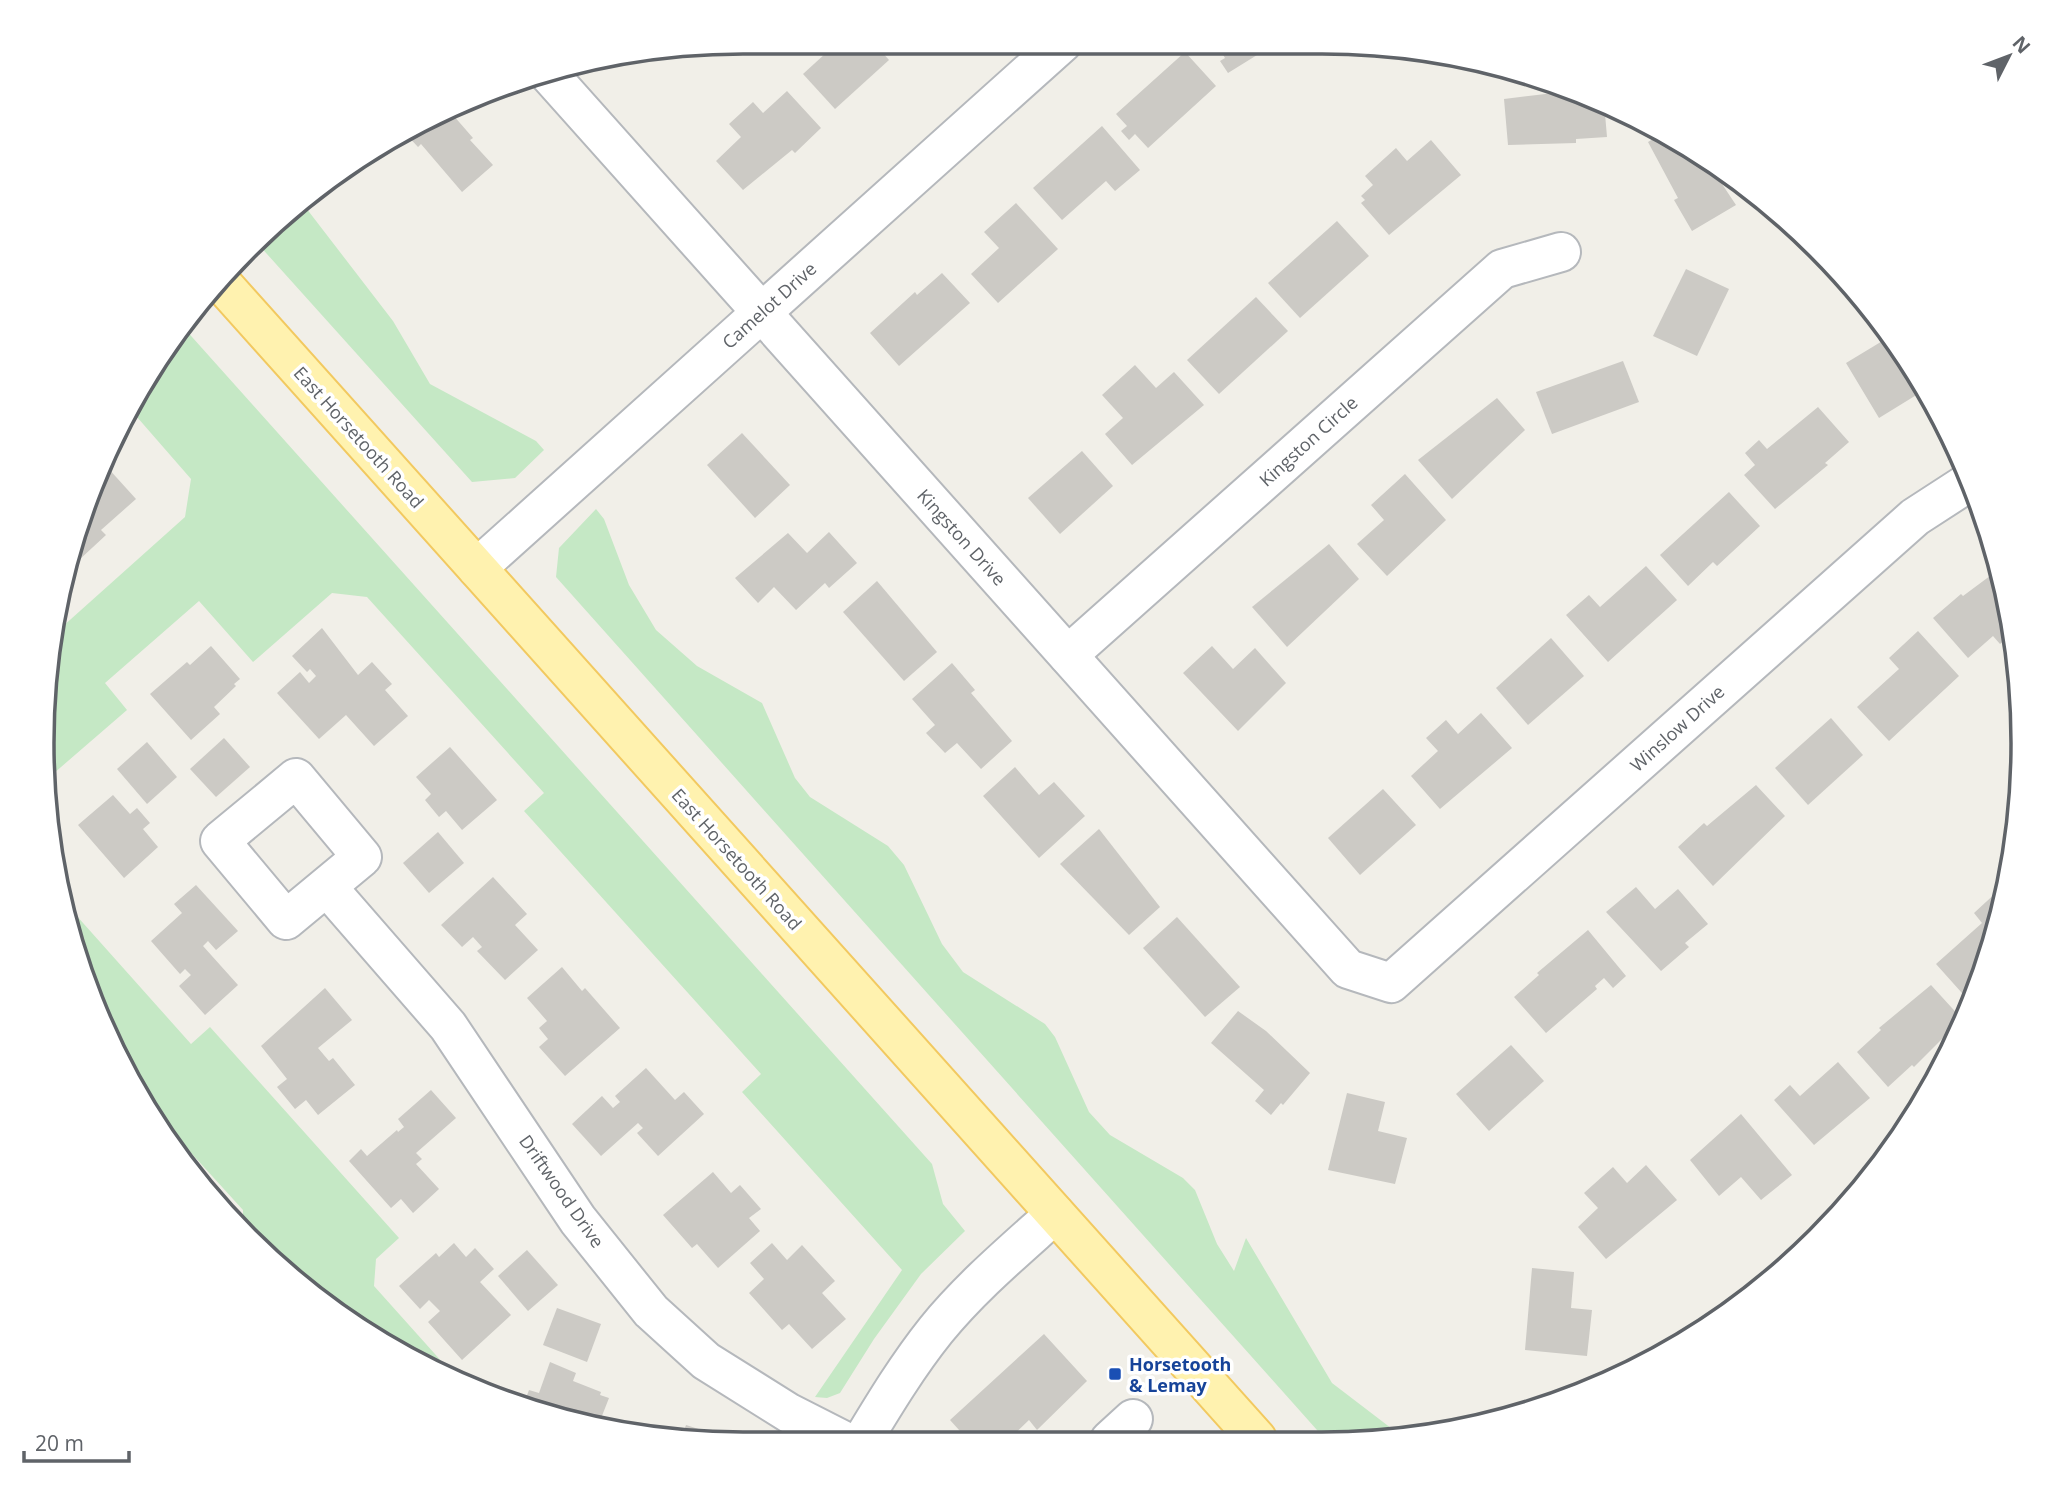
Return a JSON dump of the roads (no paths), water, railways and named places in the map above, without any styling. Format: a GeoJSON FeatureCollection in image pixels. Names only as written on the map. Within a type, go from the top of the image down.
{"type":"FeatureCollection","features":[{"type":"Feature","properties":{"kind":"main road","name":"East Horsetooth Road"},"geometry":{"type":"LineString","coordinates":[[226,288],[1251,1432]]}},
{"type":"Feature","properties":{"kind":"street","name":"Camelot Drive"},"geometry":{"type":"LineString","coordinates":[[477,568],[1050,54]]}},
{"type":"Feature","properties":{"kind":"street","name":"Kingston Drive"},"geometry":{"type":"LineString","coordinates":[[555,81],[1348,969],[1391,983]]}},
{"type":"Feature","properties":{"kind":"street","name":"Kingston Circle"},"geometry":{"type":"LineString","coordinates":[[1068,655],[1502,269],[1561,252]]}},
{"type":"Feature","properties":{"kind":"street","name":"Winslow Drive"},"geometry":{"type":"LineString","coordinates":[[1391,983],[1915,517],[1961,487]]}},
{"type":"Feature","properties":{"kind":"street","name":"Driftwood Drive"},"geometry":{"type":"LineString","coordinates":[[327,887],[448,1026],[578,1220],[651,1311],[706,1361],[789,1413],[826,1432]]}},
{"type":"Feature","properties":{"kind":"street"},"geometry":{"type":"LineString","coordinates":[[867,1432],[894,1387],[937,1329],[985,1277],[1055,1214]]}},
{"type":"Feature","properties":{"kind":"place","name":"Horsetooth & Lemay"},"geometry":{"type":"Point","coordinates":[1115,1374]}}]}
